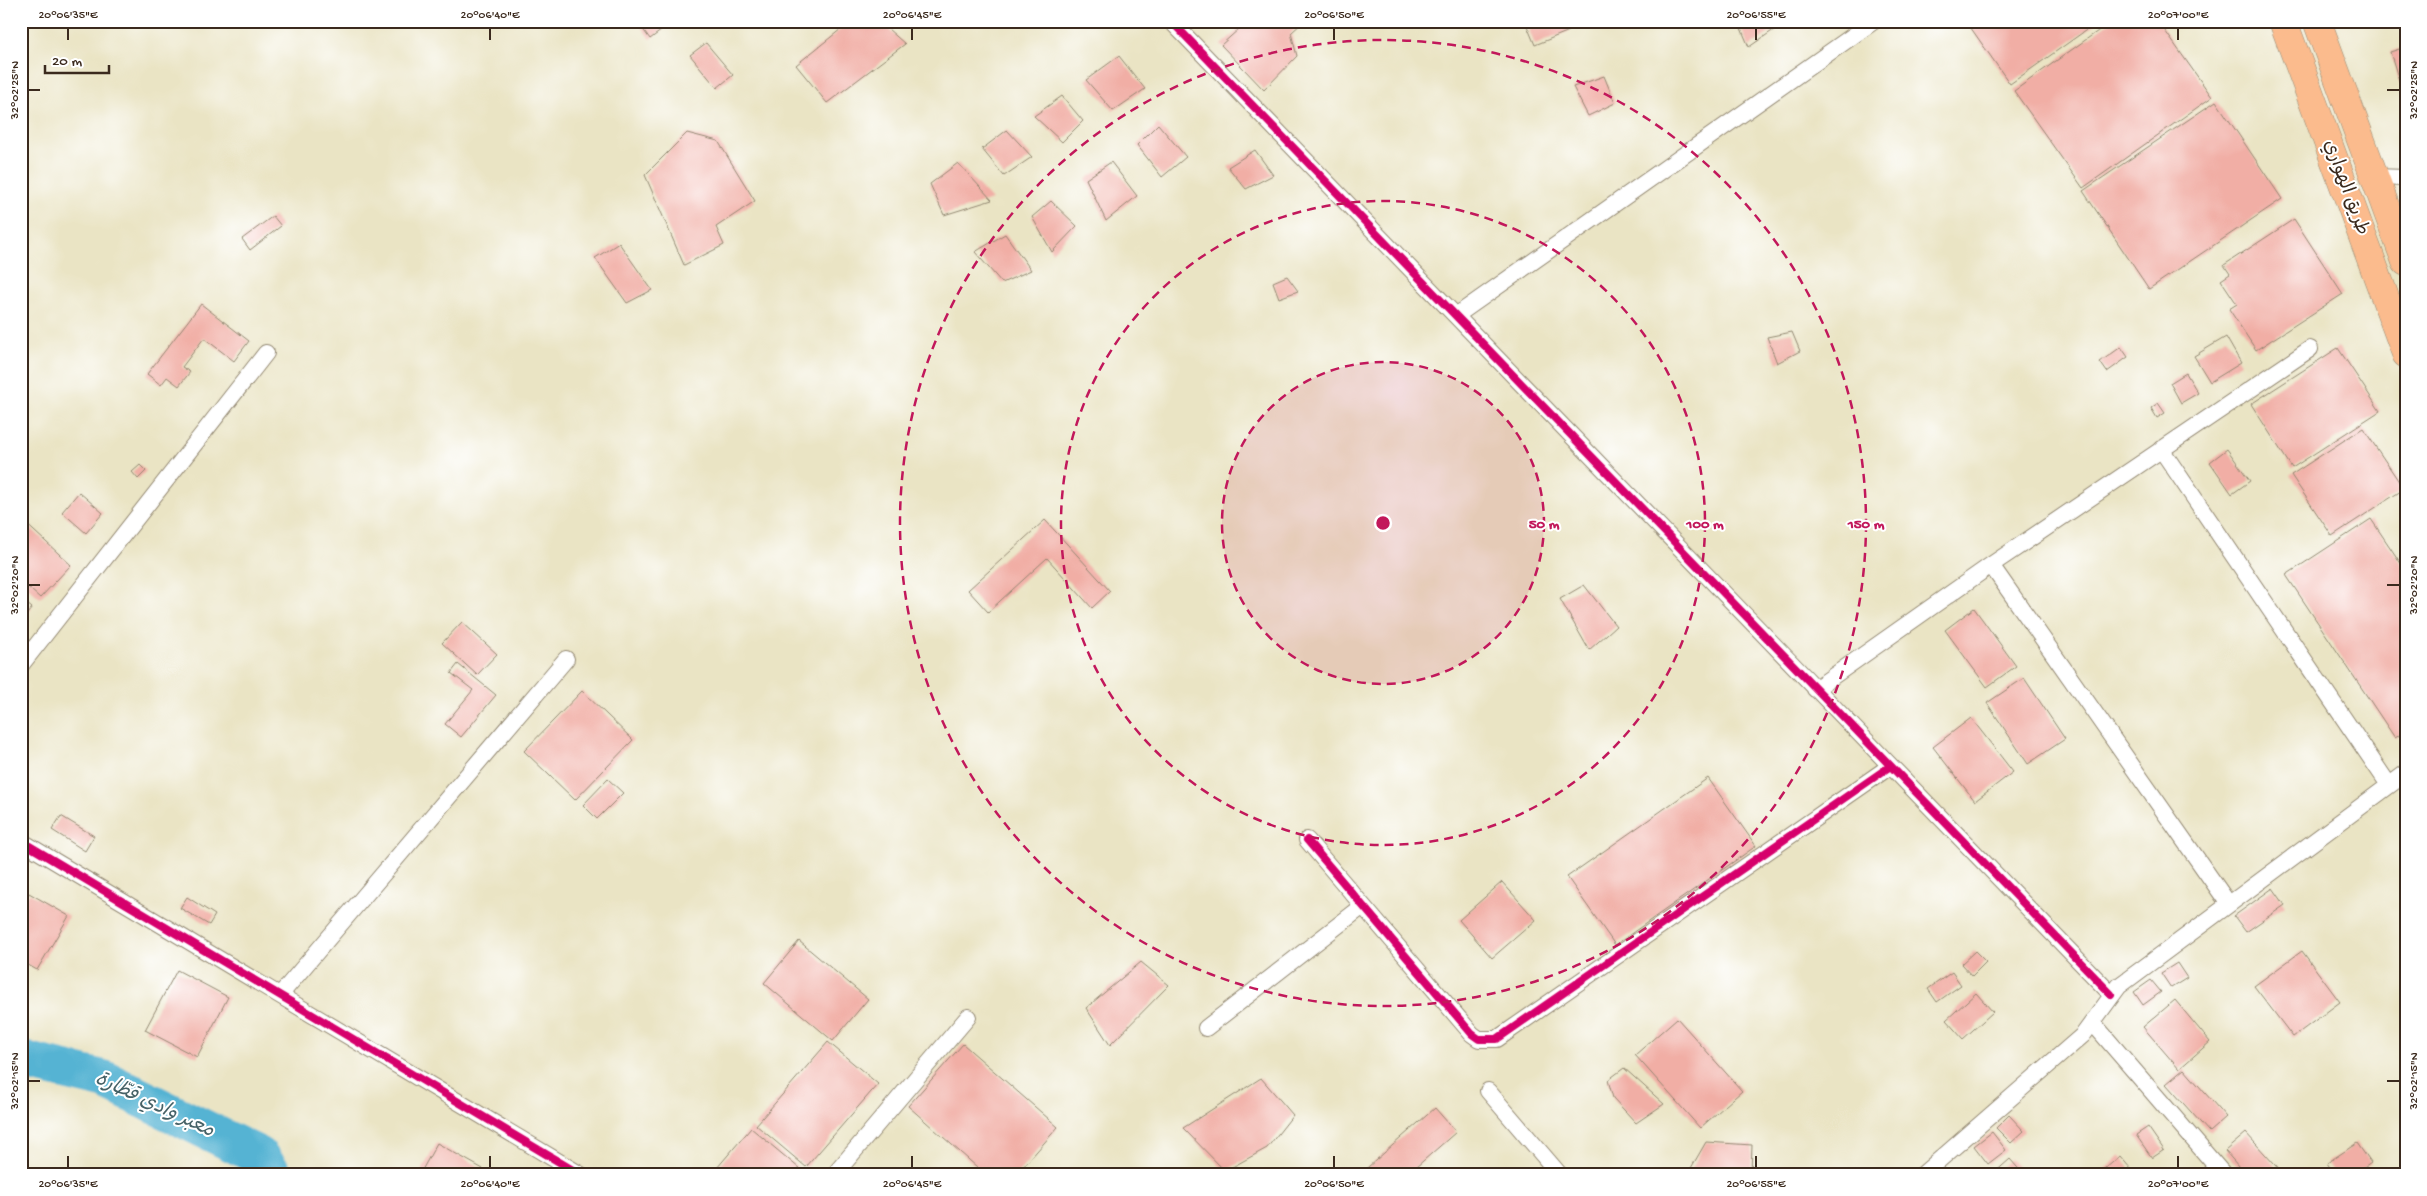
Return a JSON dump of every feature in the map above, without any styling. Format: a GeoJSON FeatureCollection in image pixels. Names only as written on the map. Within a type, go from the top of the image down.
{"type":"FeatureCollection","features":[{"type":"Feature","properties":{"kind":"highway","name":"طريق الهواري"},"geometry":{"type":"LineString","coordinates":[[2283,21],[2406,354]]}},
{"type":"Feature","properties":{"kind":"highway","name":"طريق الهواري"},"geometry":{"type":"LineString","coordinates":[[2317,21],[2406,262]]}},
{"type":"Feature","properties":{"kind":"street"},"geometry":{"type":"LineString","coordinates":[[1171,21],[1457,315],[1889,767],[2111,994]]}},
{"type":"Feature","properties":{"kind":"street"},"geometry":{"type":"LineString","coordinates":[[1457,315],[1874,21]]}},
{"type":"Feature","properties":{"kind":"street"},"geometry":{"type":"LineString","coordinates":[[2374,177],[2406,178]]}},
{"type":"Feature","properties":{"kind":"street"},"geometry":{"type":"LineString","coordinates":[[1815,689],[1991,565],[2310,349]]}},
{"type":"Feature","properties":{"kind":"street"},"geometry":{"type":"LineString","coordinates":[[21,665],[266,353]]}},
{"type":"Feature","properties":{"kind":"street"},"geometry":{"type":"LineString","coordinates":[[2161,449],[2389,785]]}},
{"type":"Feature","properties":{"kind":"street"},"geometry":{"type":"LineString","coordinates":[[1991,565],[2228,903]]}},
{"type":"Feature","properties":{"kind":"street"},"geometry":{"type":"LineString","coordinates":[[280,995],[566,659]]}},
{"type":"Feature","properties":{"kind":"street"},"geometry":{"type":"LineString","coordinates":[[1307,840],[1472,1034],[1479,1039],[1497,1039],[1889,767]]}},
{"type":"Feature","properties":{"kind":"street"},"geometry":{"type":"LineString","coordinates":[[1922,1175],[2074,1044],[2093,1023],[2111,994],[2127,979],[2406,773]]}},
{"type":"Feature","properties":{"kind":"street"},"geometry":{"type":"LineString","coordinates":[[21,841],[581,1175]]}},
{"type":"Feature","properties":{"kind":"street"},"geometry":{"type":"LineString","coordinates":[[1206,1028],[1363,906]]}},
{"type":"Feature","properties":{"kind":"street"},"geometry":{"type":"LineString","coordinates":[[834,1175],[968,1017]]}},
{"type":"Feature","properties":{"kind":"street"},"geometry":{"type":"LineString","coordinates":[[2093,1023],[2224,1175]]}},
{"type":"Feature","properties":{"kind":"street"},"geometry":{"type":"LineString","coordinates":[[1488,1092],[1560,1175]]}},
{"type":"Feature","properties":{"kind":"building"},"geometry":{"type":"Polygon","coordinates":[[[637,21],[674,21],[650,39],[637,21]]]}},
{"type":"Feature","properties":{"kind":"building"},"geometry":{"type":"Polygon","coordinates":[[[851,21],[879,21],[905,44],[827,103],[796,65],[851,21]]]}},
{"type":"Feature","properties":{"kind":"building"},"geometry":{"type":"Polygon","coordinates":[[[1248,21],[1304,21],[1291,33],[1297,56],[1264,90],[1221,45],[1248,21]]]}},
{"type":"Feature","properties":{"kind":"building"},"geometry":{"type":"Polygon","coordinates":[[[1525,21],[1567,21],[1569,31],[1535,45],[1525,21]]]}},
{"type":"Feature","properties":{"kind":"building"},"geometry":{"type":"Polygon","coordinates":[[[1738,21],[1777,21],[1778,27],[1749,47],[1738,21]]]}},
{"type":"Feature","properties":{"kind":"building"},"geometry":{"type":"Polygon","coordinates":[[[1966,21],[2099,21],[2010,84],[1966,21]]]}},
{"type":"Feature","properties":{"kind":"building"},"geometry":{"type":"Polygon","coordinates":[[[2112,21],[2158,21],[2212,97],[2083,188],[2014,91],[2112,21]]]}},
{"type":"Feature","properties":{"kind":"building"},"geometry":{"type":"Polygon","coordinates":[[[706,43],[733,75],[717,88],[690,55],[706,43]]]}},
{"type":"Feature","properties":{"kind":"building"},"geometry":{"type":"Polygon","coordinates":[[[2406,47],[2406,99],[2405,99],[2390,52],[2406,47]]]}},
{"type":"Feature","properties":{"kind":"building"},"geometry":{"type":"Polygon","coordinates":[[[1119,56],[1145,89],[1113,111],[1086,80],[1119,56]]]}},
{"type":"Feature","properties":{"kind":"building"},"geometry":{"type":"Polygon","coordinates":[[[1604,76],[1615,103],[1588,116],[1573,87],[1604,76]]]}},
{"type":"Feature","properties":{"kind":"building"},"geometry":{"type":"Polygon","coordinates":[[[1062,96],[1083,121],[1062,142],[1034,116],[1062,96]]]}},
{"type":"Feature","properties":{"kind":"building"},"geometry":{"type":"Polygon","coordinates":[[[2216,101],[2282,199],[2149,289],[2083,191],[2216,101]]]}},
{"type":"Feature","properties":{"kind":"building"},"geometry":{"type":"Polygon","coordinates":[[[1158,124],[1186,157],[1162,177],[1137,145],[1158,124]]]}},
{"type":"Feature","properties":{"kind":"building"},"geometry":{"type":"Polygon","coordinates":[[[1007,130],[1032,157],[1004,176],[982,149],[1007,130]]]}},
{"type":"Feature","properties":{"kind":"building"},"geometry":{"type":"Polygon","coordinates":[[[687,133],[718,141],[755,201],[716,227],[724,245],[684,265],[645,175],[687,133]]]}},
{"type":"Feature","properties":{"kind":"building"},"geometry":{"type":"Polygon","coordinates":[[[1255,150],[1273,175],[1246,189],[1228,167],[1255,150]]]}},
{"type":"Feature","properties":{"kind":"building"},"geometry":{"type":"Polygon","coordinates":[[[1111,162],[1137,196],[1106,221],[1086,179],[1111,162]]]}},
{"type":"Feature","properties":{"kind":"building"},"geometry":{"type":"Polygon","coordinates":[[[958,163],[992,200],[944,215],[930,184],[958,163]]]}},
{"type":"Feature","properties":{"kind":"building"},"geometry":{"type":"Polygon","coordinates":[[[1051,201],[1077,226],[1052,252],[1032,217],[1051,201]]]}},
{"type":"Feature","properties":{"kind":"building"},"geometry":{"type":"Polygon","coordinates":[[[273,216],[281,226],[250,250],[242,239],[273,216]]]}},
{"type":"Feature","properties":{"kind":"building"},"geometry":{"type":"Polygon","coordinates":[[[2294,219],[2343,294],[2256,350],[2229,309],[2237,304],[2221,280],[2230,274],[2224,265],[2294,219]]]}},
{"type":"Feature","properties":{"kind":"building"},"geometry":{"type":"Polygon","coordinates":[[[1005,234],[1031,270],[1002,283],[975,252],[1005,234]]]}},
{"type":"Feature","properties":{"kind":"building"},"geometry":{"type":"Polygon","coordinates":[[[619,243],[652,290],[627,303],[595,258],[619,243]]]}},
{"type":"Feature","properties":{"kind":"building"},"geometry":{"type":"Polygon","coordinates":[[[1287,276],[1298,291],[1279,298],[1273,282],[1287,276]]]}},
{"type":"Feature","properties":{"kind":"building"},"geometry":{"type":"Polygon","coordinates":[[[201,304],[249,341],[234,361],[204,338],[182,367],[190,372],[179,386],[167,377],[161,385],[147,374],[201,304]]]}},
{"type":"Feature","properties":{"kind":"building"},"geometry":{"type":"Polygon","coordinates":[[[1792,332],[1800,351],[1777,363],[1767,337],[1792,332]]]}},
{"type":"Feature","properties":{"kind":"building"},"geometry":{"type":"Polygon","coordinates":[[[2226,337],[2241,363],[2210,382],[2194,356],[2226,337]]]}},
{"type":"Feature","properties":{"kind":"building"},"geometry":{"type":"Polygon","coordinates":[[[2121,347],[2128,357],[2107,372],[2100,362],[2121,347]]]}},
{"type":"Feature","properties":{"kind":"building"},"geometry":{"type":"Polygon","coordinates":[[[2338,348],[2380,411],[2292,468],[2251,404],[2338,348]]]}},
{"type":"Feature","properties":{"kind":"building"},"geometry":{"type":"Polygon","coordinates":[[[2186,373],[2198,393],[2181,403],[2170,383],[2186,373]]]}},
{"type":"Feature","properties":{"kind":"building"},"geometry":{"type":"Polygon","coordinates":[[[2158,403],[2165,413],[2157,418],[2151,408],[2158,403]]]}},
{"type":"Feature","properties":{"kind":"building"},"geometry":{"type":"Polygon","coordinates":[[[2363,428],[2404,489],[2332,536],[2291,475],[2363,428]]]}},
{"type":"Feature","properties":{"kind":"building"},"geometry":{"type":"Polygon","coordinates":[[[2227,449],[2250,481],[2232,494],[2210,462],[2227,449]]]}},
{"type":"Feature","properties":{"kind":"building"},"geometry":{"type":"Polygon","coordinates":[[[140,465],[146,471],[138,479],[132,472],[140,465]]]}},
{"type":"Feature","properties":{"kind":"building"},"geometry":{"type":"Polygon","coordinates":[[[79,492],[103,513],[86,533],[62,512],[79,492]]]}},
{"type":"Feature","properties":{"kind":"building"},"geometry":{"type":"Polygon","coordinates":[[[21,519],[71,565],[40,598],[21,581],[21,519]]]}},
{"type":"Feature","properties":{"kind":"building"},"geometry":{"type":"Polygon","coordinates":[[[2371,519],[2406,571],[2406,731],[2395,738],[2286,575],[2371,519]]]}},
{"type":"Feature","properties":{"kind":"building"},"geometry":{"type":"Polygon","coordinates":[[[1045,520],[1110,591],[1092,608],[1047,558],[988,612],[968,590],[1045,520]]]}},
{"type":"Feature","properties":{"kind":"building"},"geometry":{"type":"Polygon","coordinates":[[[1584,585],[1616,626],[1589,650],[1560,599],[1584,585]]]}},
{"type":"Feature","properties":{"kind":"building"},"geometry":{"type":"Polygon","coordinates":[[[21,599],[32,608],[21,621],[21,599]]]}},
{"type":"Feature","properties":{"kind":"building"},"geometry":{"type":"Polygon","coordinates":[[[1974,608],[2016,666],[1987,687],[1945,630],[1974,608]]]}},
{"type":"Feature","properties":{"kind":"building"},"geometry":{"type":"Polygon","coordinates":[[[462,622],[497,654],[477,675],[442,643],[462,622]]]}},
{"type":"Feature","properties":{"kind":"building"},"geometry":{"type":"Polygon","coordinates":[[[458,664],[496,695],[461,737],[445,724],[473,690],[451,673],[458,664]]]}},
{"type":"Feature","properties":{"kind":"building"},"geometry":{"type":"Polygon","coordinates":[[[2024,678],[2065,739],[2028,764],[1987,703],[2024,678]]]}},
{"type":"Feature","properties":{"kind":"building"},"geometry":{"type":"Polygon","coordinates":[[[582,691],[633,740],[575,800],[524,751],[582,691]]]}},
{"type":"Feature","properties":{"kind":"building"},"geometry":{"type":"Polygon","coordinates":[[[1971,718],[2013,772],[1975,801],[1933,747],[1971,718]]]}},
{"type":"Feature","properties":{"kind":"building"},"geometry":{"type":"Polygon","coordinates":[[[1708,778],[1756,846],[1615,945],[1567,877],[1708,778]]]}},
{"type":"Feature","properties":{"kind":"building"},"geometry":{"type":"Polygon","coordinates":[[[608,779],[623,793],[597,819],[583,805],[608,779]]]}},
{"type":"Feature","properties":{"kind":"building"},"geometry":{"type":"Polygon","coordinates":[[[61,816],[94,836],[85,851],[52,830],[61,816]]]}},
{"type":"Feature","properties":{"kind":"building"},"geometry":{"type":"Polygon","coordinates":[[[1502,882],[1536,920],[1492,958],[1459,920],[1502,882]]]}},
{"type":"Feature","properties":{"kind":"building"},"geometry":{"type":"Polygon","coordinates":[[[2273,888],[2285,905],[2246,932],[2234,916],[2273,888]]]}},
{"type":"Feature","properties":{"kind":"building"},"geometry":{"type":"Polygon","coordinates":[[[29,893],[69,916],[37,970],[21,961],[21,906],[29,893]]]}},
{"type":"Feature","properties":{"kind":"building"},"geometry":{"type":"Polygon","coordinates":[[[187,897],[215,915],[209,925],[180,908],[187,897]]]}},
{"type":"Feature","properties":{"kind":"building"},"geometry":{"type":"Polygon","coordinates":[[[799,941],[868,999],[833,1041],[764,983],[799,941]]]}},
{"type":"Feature","properties":{"kind":"building"},"geometry":{"type":"Polygon","coordinates":[[[1975,951],[1986,962],[1972,976],[1961,964],[1975,951]]]}},
{"type":"Feature","properties":{"kind":"building"},"geometry":{"type":"Polygon","coordinates":[[[2302,951],[2340,1002],[2293,1037],[2254,986],[2302,951]]]}},
{"type":"Feature","properties":{"kind":"building"},"geometry":{"type":"Polygon","coordinates":[[[1141,962],[1169,985],[1110,1045],[1086,1008],[1141,962]]]}},
{"type":"Feature","properties":{"kind":"building"},"geometry":{"type":"Polygon","coordinates":[[[2177,963],[2187,978],[2171,988],[2161,973],[2177,963]]]}},
{"type":"Feature","properties":{"kind":"building"},"geometry":{"type":"Polygon","coordinates":[[[177,970],[228,997],[197,1057],[145,1030],[177,970]]]}},
{"type":"Feature","properties":{"kind":"building"},"geometry":{"type":"Polygon","coordinates":[[[1952,972],[1961,985],[1937,1002],[1928,989],[1952,972]]]}},
{"type":"Feature","properties":{"kind":"building"},"geometry":{"type":"Polygon","coordinates":[[[2151,980],[2161,992],[2143,1005],[2134,992],[2151,980]]]}},
{"type":"Feature","properties":{"kind":"building"},"geometry":{"type":"Polygon","coordinates":[[[1976,993],[1993,1012],[1963,1039],[1946,1020],[1976,993]]]}},
{"type":"Feature","properties":{"kind":"building"},"geometry":{"type":"Polygon","coordinates":[[[2175,1000],[2210,1042],[2179,1069],[2143,1027],[2175,1000]]]}},
{"type":"Feature","properties":{"kind":"building"},"geometry":{"type":"Polygon","coordinates":[[[1677,1018],[1742,1091],[1700,1128],[1635,1055],[1677,1018]]]}},
{"type":"Feature","properties":{"kind":"building"},"geometry":{"type":"Polygon","coordinates":[[[828,1042],[878,1084],[806,1167],[756,1125],[828,1042]]]}},
{"type":"Feature","properties":{"kind":"building"},"geometry":{"type":"Polygon","coordinates":[[[963,1044],[1058,1127],[1016,1175],[986,1175],[908,1106],[963,1044]]]}},
{"type":"Feature","properties":{"kind":"building"},"geometry":{"type":"Polygon","coordinates":[[[1624,1068],[1664,1104],[1636,1123],[1613,1098],[1608,1080],[1624,1068]]]}},
{"type":"Feature","properties":{"kind":"building"},"geometry":{"type":"Polygon","coordinates":[[[2184,1069],[2226,1117],[2209,1132],[2166,1084],[2184,1069]]]}},
{"type":"Feature","properties":{"kind":"building"},"geometry":{"type":"Polygon","coordinates":[[[1261,1078],[1293,1115],[1267,1148],[1225,1171],[1183,1128],[1261,1078]]]}},
{"type":"Feature","properties":{"kind":"building"},"geometry":{"type":"Polygon","coordinates":[[[1435,1108],[1456,1132],[1407,1175],[1359,1175],[1435,1108]]]}},
{"type":"Feature","properties":{"kind":"building"},"geometry":{"type":"Polygon","coordinates":[[[2009,1115],[2024,1131],[2011,1143],[1996,1128],[2009,1115]]]}},
{"type":"Feature","properties":{"kind":"building"},"geometry":{"type":"Polygon","coordinates":[[[2148,1127],[2164,1150],[2152,1158],[2136,1135],[2148,1127]]]}},
{"type":"Feature","properties":{"kind":"building"},"geometry":{"type":"Polygon","coordinates":[[[751,1128],[800,1169],[795,1175],[711,1175],[751,1128]]]}},
{"type":"Feature","properties":{"kind":"building"},"geometry":{"type":"Polygon","coordinates":[[[1992,1132],[2006,1150],[1988,1164],[1974,1146],[1992,1132]]]}},
{"type":"Feature","properties":{"kind":"building"},"geometry":{"type":"Polygon","coordinates":[[[2246,1133],[2284,1175],[2246,1175],[2225,1151],[2246,1133]]]}},
{"type":"Feature","properties":{"kind":"building"},"geometry":{"type":"Polygon","coordinates":[[[1706,1142],[1752,1145],[1751,1175],[1687,1175],[1706,1142]]]}},
{"type":"Feature","properties":{"kind":"building"},"geometry":{"type":"Polygon","coordinates":[[[437,1143],[483,1169],[480,1175],[425,1175],[421,1172],[437,1143]]]}},
{"type":"Feature","properties":{"kind":"building"},"geometry":{"type":"Polygon","coordinates":[[[2357,1143],[2371,1163],[2354,1175],[2335,1175],[2327,1163],[2357,1143]]]}},
{"type":"Feature","properties":{"kind":"building"},"geometry":{"type":"Polygon","coordinates":[[[2120,1156],[2136,1175],[2098,1175],[2120,1156]]]}},
{"type":"Feature","properties":{"kind":"building"},"geometry":{"type":"Polygon","coordinates":[[[2010,1159],[2024,1175],[1992,1175],[2010,1159]]]}},
{"type":"Feature","properties":{"kind":"waterway","name":"معبر وادي قطّارة"},"geometry":{"type":"LineString","coordinates":[[21,1060],[105,1080],[259,1156],[274,1175]]}},
{"type":"Feature","properties":{"kind":"cycle path"},"geometry":{"type":"LineString","coordinates":[[1171,21],[2111,994]]}},
{"type":"Feature","properties":{"kind":"cycle path"},"geometry":{"type":"LineString","coordinates":[[1307,840],[1472,1034],[1479,1039],[1497,1039],[1889,767]]}},
{"type":"Feature","properties":{"kind":"cycle path"},"geometry":{"type":"LineString","coordinates":[[21,841],[581,1175]]}}]}
